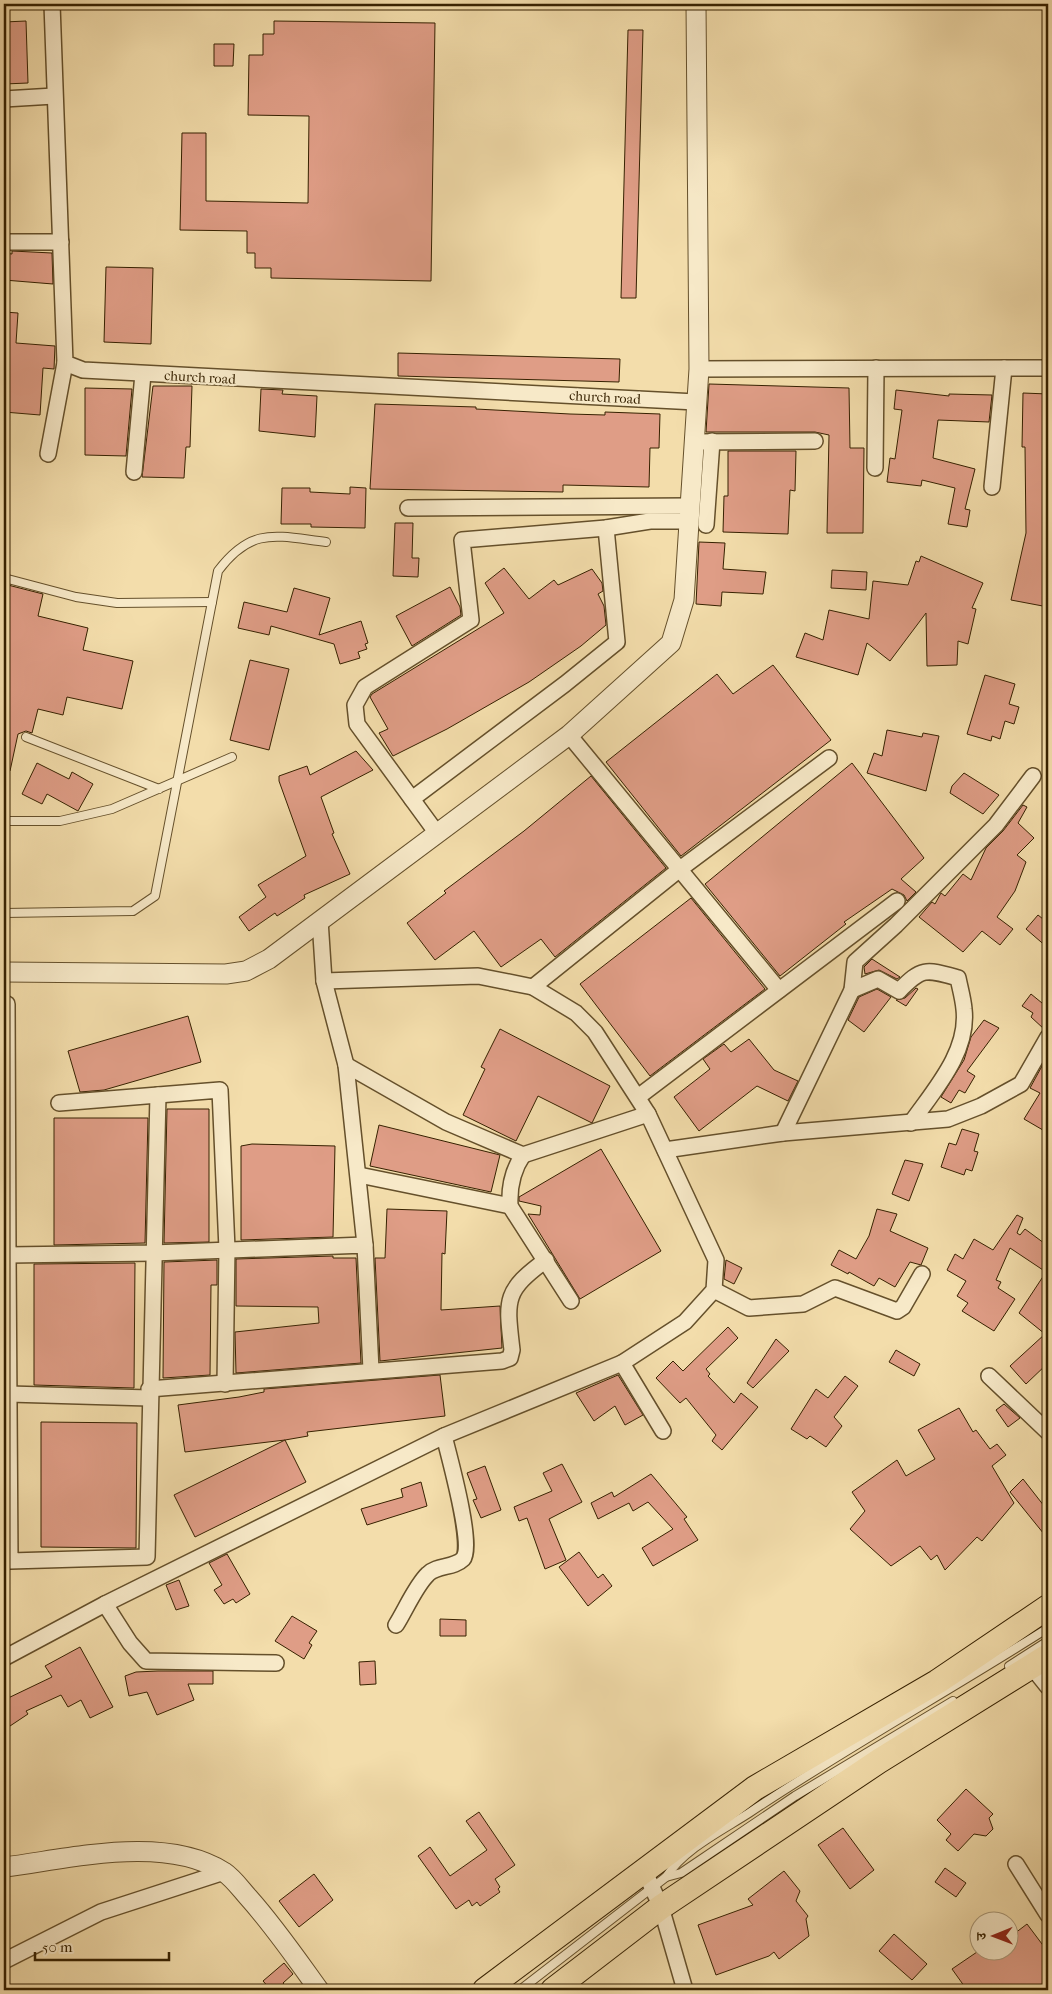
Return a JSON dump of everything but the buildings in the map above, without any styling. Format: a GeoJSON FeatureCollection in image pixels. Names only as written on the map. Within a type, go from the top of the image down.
{"type":"FeatureCollection","features":[{"type":"Feature","properties":{"kind":"main road"},"geometry":{"type":"LineString","coordinates":[[553,1990],[755,1788],[937,1682],[1048,1607]]}},
{"type":"Feature","properties":{"kind":"main road"},"geometry":{"type":"LineString","coordinates":[[486,1990],[656,1885],[879,1762],[1040,1662]]}},
{"type":"Feature","properties":{"kind":"street"},"geometry":{"type":"LineString","coordinates":[[48,454],[65,363],[52,4]]}},
{"type":"Feature","properties":{"kind":"street"},"geometry":{"type":"LineString","coordinates":[[4,972],[226,974],[246,971],[269,959],[436,832],[569,736],[670,643],[684,600],[703,442],[696,402],[699,369],[696,4]]}},
{"type":"Feature","properties":{"kind":"street"},"geometry":{"type":"LineString","coordinates":[[4,99],[54,96]]}},
{"type":"Feature","properties":{"kind":"street"},"geometry":{"type":"LineString","coordinates":[[4,242],[61,242]]}},
{"type":"Feature","properties":{"kind":"street","name":"church road"},"geometry":{"type":"LineString","coordinates":[[65,363],[83,370],[143,374],[696,402]]}},
{"type":"Feature","properties":{"kind":"street"},"geometry":{"type":"LineString","coordinates":[[875,468],[876,368]]}},
{"type":"Feature","properties":{"kind":"street"},"geometry":{"type":"LineString","coordinates":[[992,487],[1004,368]]}},
{"type":"Feature","properties":{"kind":"street"},"geometry":{"type":"LineString","coordinates":[[699,369],[1048,368]]}},
{"type":"Feature","properties":{"kind":"street"},"geometry":{"type":"LineString","coordinates":[[134,472],[143,374]]}},
{"type":"Feature","properties":{"kind":"street"},"geometry":{"type":"LineString","coordinates":[[703,442],[815,441]]}},
{"type":"Feature","properties":{"kind":"street"},"geometry":{"type":"LineString","coordinates":[[694,517],[703,442]]}},
{"type":"Feature","properties":{"kind":"street"},"geometry":{"type":"LineString","coordinates":[[408,508],[694,517]]}},
{"type":"Feature","properties":{"kind":"street"},"geometry":{"type":"LineString","coordinates":[[436,832],[357,724],[355,705],[365,688],[471,620],[462,540],[606,528],[694,517]]}},
{"type":"Feature","properties":{"kind":"street"},"geometry":{"type":"LineString","coordinates":[[412,799],[565,684],[617,642],[606,528]]}},
{"type":"Feature","properties":{"kind":"street"},"geometry":{"type":"LineString","coordinates":[[569,736],[779,990]]}},
{"type":"Feature","properties":{"kind":"street"},"geometry":{"type":"LineString","coordinates":[[533,987],[680,869],[829,758]]}},
{"type":"Feature","properties":{"kind":"street"},"geometry":{"type":"LineString","coordinates":[[783,1133],[852,990],[855,962],[896,925],[996,825],[1033,776]]}},
{"type":"Feature","properties":{"kind":"street"},"geometry":{"type":"LineString","coordinates":[[638,1097],[897,902]]}},
{"type":"Feature","properties":{"kind":"street"},"geometry":{"type":"LineString","coordinates":[[320,920],[324,982],[346,1065],[365,1246],[371,1370]]}},
{"type":"Feature","properties":{"kind":"street"},"geometry":{"type":"LineString","coordinates":[[852,990],[878,979],[899,991],[915,975],[929,971],[958,978],[965,1010],[964,1029],[953,1063],[911,1123]]}},
{"type":"Feature","properties":{"kind":"street"},"geometry":{"type":"LineString","coordinates":[[4,1658],[105,1604],[444,1436],[622,1363],[685,1322],[714,1290],[716,1260],[648,1114],[595,1032],[576,1013],[533,987],[478,976],[324,982]]}},
{"type":"Feature","properties":{"kind":"street"},"geometry":{"type":"LineString","coordinates":[[8,1004],[6,1360],[9,1394],[6,1478],[10,1561],[147,1557],[149,1394],[158,1095]]}},
{"type":"Feature","properties":{"kind":"street"},"geometry":{"type":"LineString","coordinates":[[665,1150],[783,1133],[948,1119],[981,1106],[1021,1084],[1048,1037]]}},
{"type":"Feature","properties":{"kind":"street"},"geometry":{"type":"LineString","coordinates":[[346,1065],[446,1122],[523,1156]]}},
{"type":"Feature","properties":{"kind":"street"},"geometry":{"type":"LineString","coordinates":[[59,1103],[220,1090],[227,1249],[225,1384]]}},
{"type":"Feature","properties":{"kind":"street"},"geometry":{"type":"LineString","coordinates":[[571,1301],[510,1206],[509,1191],[516,1165],[523,1156],[648,1114]]}},
{"type":"Feature","properties":{"kind":"street"},"geometry":{"type":"LineString","coordinates":[[358,1175],[510,1206]]}},
{"type":"Feature","properties":{"kind":"street"},"geometry":{"type":"LineString","coordinates":[[8,1255],[153,1253],[227,1249],[365,1246]]}},
{"type":"Feature","properties":{"kind":"street"},"geometry":{"type":"LineString","coordinates":[[9,1394],[149,1394],[225,1384],[371,1370],[502,1361],[510,1358],[512,1350],[510,1296],[522,1278],[546,1260]]}},
{"type":"Feature","properties":{"kind":"street"},"geometry":{"type":"LineString","coordinates":[[714,1290],[749,1308],[803,1304],[835,1288],[897,1311],[903,1308],[922,1274]]}},
{"type":"Feature","properties":{"kind":"street"},"geometry":{"type":"LineString","coordinates":[[622,1363],[663,1430]]}},
{"type":"Feature","properties":{"kind":"street"},"geometry":{"type":"LineString","coordinates":[[989,1376],[1048,1432]]}},
{"type":"Feature","properties":{"kind":"street"},"geometry":{"type":"LineString","coordinates":[[396,1625],[429,1572],[458,1563],[466,1553],[467,1542],[458,1490],[444,1436]]}},
{"type":"Feature","properties":{"kind":"street"},"geometry":{"type":"LineString","coordinates":[[105,1604],[130,1643],[146,1661],[276,1664]]}},
{"type":"Feature","properties":{"kind":"street"},"geometry":{"type":"LineString","coordinates":[[1040,1662],[1048,1687]]}},
{"type":"Feature","properties":{"kind":"street"},"geometry":{"type":"LineString","coordinates":[[4,1867],[112,1852],[150,1850],[200,1861],[224,1872],[270,1921],[319,1990]]}},
{"type":"Feature","properties":{"kind":"street"},"geometry":{"type":"LineString","coordinates":[[1016,1864],[1048,1915]]}},
{"type":"Feature","properties":{"kind":"street"},"geometry":{"type":"LineString","coordinates":[[4,1961],[102,1912],[224,1872]]}},
{"type":"Feature","properties":{"kind":"street"},"geometry":{"type":"LineString","coordinates":[[656,1885],[686,1990]]}},
{"type":"Feature","properties":{"kind":"lane"},"geometry":{"type":"LineString","coordinates":[[4,913],[133,911],[154,896],[218,571],[232,553],[246,544],[269,535],[326,542]]}},
{"type":"Feature","properties":{"kind":"lane"},"geometry":{"type":"LineString","coordinates":[[4,578],[76,597],[117,603],[212,602]]}},
{"type":"Feature","properties":{"kind":"lane"},"geometry":{"type":"LineString","coordinates":[[26,737],[159,789]]}},
{"type":"Feature","properties":{"kind":"lane"},"geometry":{"type":"LineString","coordinates":[[4,821],[60,821],[112,809],[232,757]]}},
{"type":"Feature","properties":{"kind":"lane"},"geometry":{"type":"LineString","coordinates":[[520,1990],[656,1885],[674,1864],[778,1794],[1048,1628]]}},
{"type":"Feature","properties":{"kind":"lane"},"geometry":{"type":"LineString","coordinates":[[998,1674],[1048,1641]]}},
{"type":"Feature","properties":{"kind":"lane"},"geometry":{"type":"LineString","coordinates":[[656,1885],[681,1873],[794,1796],[959,1698]]}}]}
